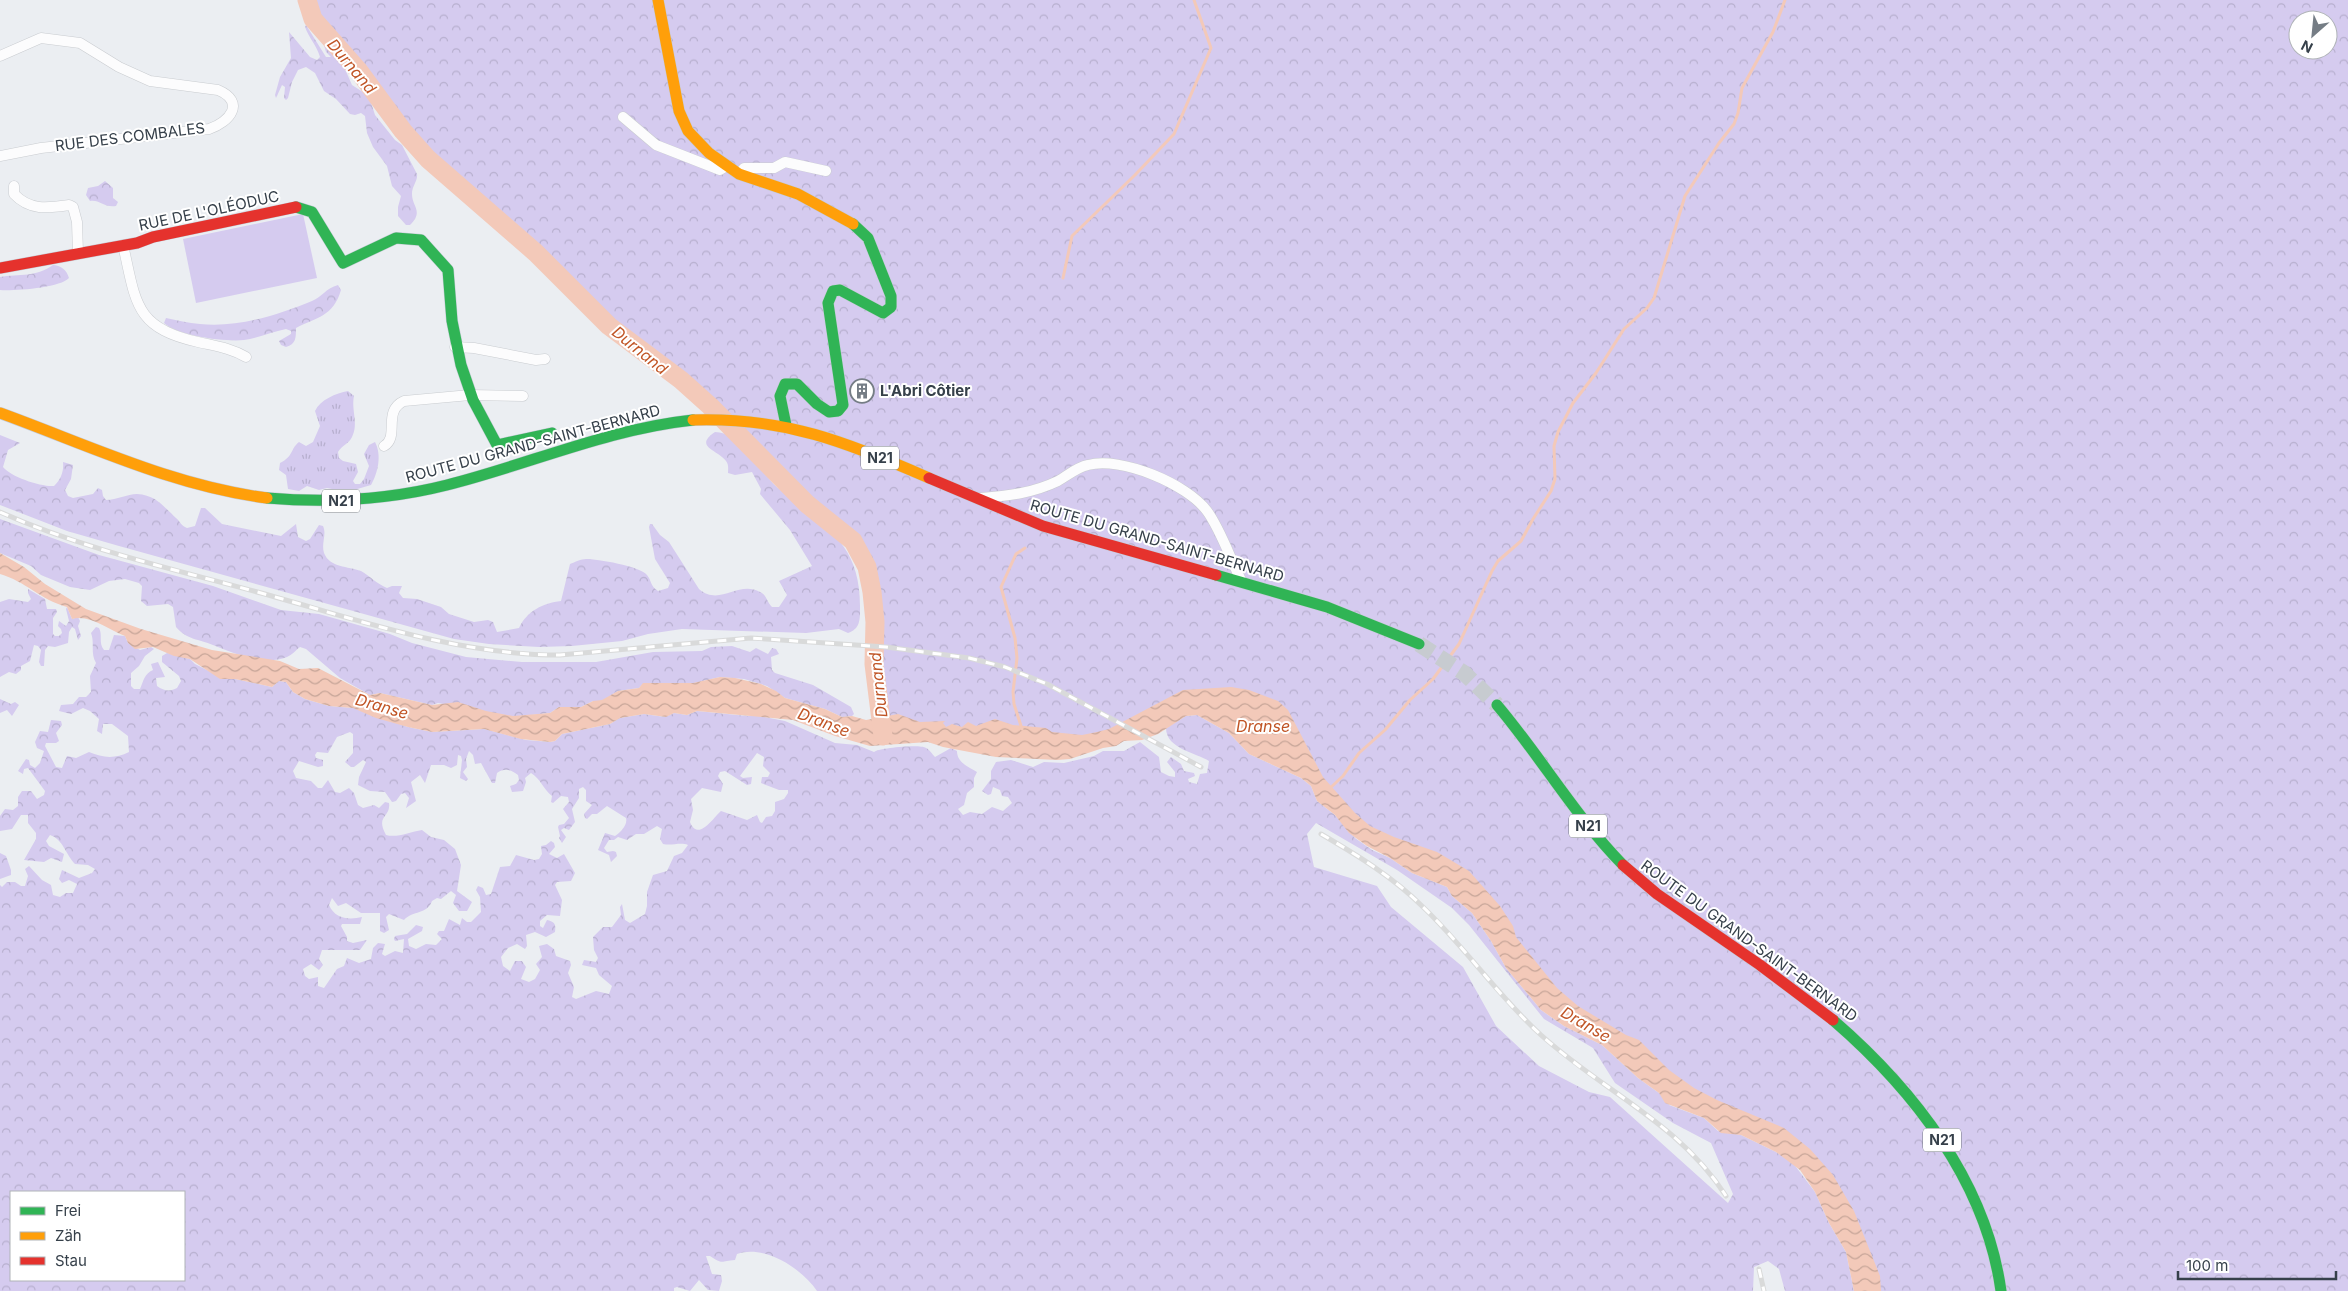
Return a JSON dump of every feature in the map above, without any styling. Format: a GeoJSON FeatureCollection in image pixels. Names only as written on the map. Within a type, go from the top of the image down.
{"type":"FeatureCollection","features":[{"type":"Feature","properties":{"kind":"main road"},"geometry":{"type":"LineString","coordinates":[[658,0],[680,116],[688,131],[700,144],[739,174],[798,194],[854,225],[868,238],[892,303],[886,312],[881,313],[840,290],[833,291],[828,303],[843,405],[838,410],[829,412],[816,404],[797,384],[785,384],[780,396],[786,425]]}},
{"type":"Feature","properties":{"kind":"main road","name":"RUE DE L'OLÉODUC"},"geometry":{"type":"LineString","coordinates":[[0,268],[123,245],[298,207],[312,212],[343,263],[396,238],[421,240],[448,270],[450,276],[451,321],[456,349]]}},
{"type":"Feature","properties":{"kind":"main road"},"geometry":{"type":"LineString","coordinates":[[456,349],[470,395],[497,445],[552,433]]}},
{"type":"Feature","properties":{"kind":"main road","name":"ROUTE DU GRAND-SAINT-BERNARD"},"geometry":{"type":"LineString","coordinates":[[0,413],[74,439],[160,474]]}},
{"type":"Feature","properties":{"kind":"main road","name":"ROUTE DU GRAND-SAINT-BERNARD"},"geometry":{"type":"LineString","coordinates":[[0,424],[112,462],[215,490],[260,499],[311,502],[365,500],[448,485],[634,430],[698,419],[724,418],[767,422],[820,434],[860,449],[972,499],[1043,526],[1347,613],[1418,644]]}},
{"type":"Feature","properties":{"kind":"main road","name":"ROUTE DU GRAND-SAINT-BERNARD"},"geometry":{"type":"LineString","coordinates":[[1497,705],[1528,741],[1612,855],[1655,892],[1766,969],[1833,1019],[1870,1052],[1903,1086],[1948,1148],[1979,1210],[1994,1254],[2001,1291]]}},
{"type":"Feature","properties":{"kind":"street","name":"RUE DES COMBALES"},"geometry":{"type":"LineString","coordinates":[[0,56],[41,38],[80,43],[119,67],[150,81],[218,90],[225,93],[231,101],[232,109],[230,117],[221,125],[209,129],[15,151],[0,156]]}},
{"type":"Feature","properties":{"kind":"street"},"geometry":{"type":"LineString","coordinates":[[623,117],[656,145],[708,167],[720,170],[727,166]]}},
{"type":"Feature","properties":{"kind":"street"},"geometry":{"type":"LineString","coordinates":[[739,174],[744,168],[774,168],[785,162],[826,171]]}},
{"type":"Feature","properties":{"kind":"street"},"geometry":{"type":"LineString","coordinates":[[14,186],[14,194],[18,199],[36,207],[49,208],[69,205],[73,207],[77,222],[78,253]]}},
{"type":"Feature","properties":{"kind":"street"},"geometry":{"type":"LineString","coordinates":[[123,245],[135,299],[147,319],[159,329],[174,337],[236,351],[246,357]]}},
{"type":"Feature","properties":{"kind":"street"},"geometry":{"type":"LineString","coordinates":[[456,349],[474,348],[536,360],[546,359]]}},
{"type":"Feature","properties":{"kind":"street"},"geometry":{"type":"LineString","coordinates":[[384,446],[390,441],[393,414],[398,404],[470,395],[523,396]]}},
{"type":"Feature","properties":{"kind":"street"},"geometry":{"type":"LineString","coordinates":[[972,499],[1023,494],[1058,481],[1086,465],[1106,462],[1125,465],[1170,483],[1196,498],[1208,511],[1242,582]]}},
{"type":"Feature","properties":{"kind":"green space"},"geometry":{"type":"Polygon","coordinates":[[[311,0],[2348,0],[2348,1291],[1869,1291],[1827,1199],[1769,1133],[1679,1101],[1556,997],[1470,879],[1364,827],[1236,704],[1109,732],[1075,743],[891,731],[873,706],[874,588],[852,537],[769,474],[740,430],[662,362],[628,343],[556,282],[541,256],[417,160],[375,95],[345,69],[352,85],[369,96],[375,115],[395,140],[402,145],[417,174],[412,198],[417,212],[410,225],[406,225],[398,216],[401,196],[392,186],[387,166],[373,147],[367,133],[365,116],[361,113],[350,114],[336,99],[324,91],[315,73],[306,67],[298,70],[292,82],[288,98],[286,100],[284,98],[285,87],[282,85],[276,98],[275,95],[280,77],[291,58],[289,32],[310,57],[317,60],[320,57],[305,27],[306,25],[326,57],[331,57],[326,52],[311,0]]]}},
{"type":"Feature","properties":{"kind":"green space"},"geometry":{"type":"Polygon","coordinates":[[[105,181],[113,188],[113,198],[118,202],[116,206],[108,206],[96,201],[90,201],[86,195],[88,188],[98,186],[105,181]]]}},
{"type":"Feature","properties":{"kind":"green space"},"geometry":{"type":"Polygon","coordinates":[[[303,214],[317,278],[196,303],[183,239],[303,214]]]}},
{"type":"Feature","properties":{"kind":"green space"},"geometry":{"type":"Polygon","coordinates":[[[53,265],[63,268],[69,278],[47,286],[0,290],[0,277],[41,272],[53,265]]]}},
{"type":"Feature","properties":{"kind":"green space"},"geometry":{"type":"Polygon","coordinates":[[[338,285],[341,290],[334,306],[323,315],[296,328],[295,340],[286,347],[281,345],[279,341],[291,334],[291,331],[286,329],[244,340],[225,340],[190,335],[171,328],[164,323],[166,318],[196,324],[214,325],[257,319],[312,301],[330,288],[338,285]]]}},
{"type":"Feature","properties":{"kind":"green space"},"geometry":{"type":"Polygon","coordinates":[[[348,391],[354,396],[355,427],[351,439],[338,452],[339,458],[356,464],[358,472],[353,481],[355,484],[360,484],[369,466],[364,454],[369,445],[375,442],[378,464],[376,475],[371,485],[347,492],[327,488],[319,490],[307,486],[299,491],[288,489],[286,475],[279,470],[280,463],[288,458],[299,442],[306,446],[313,442],[320,426],[315,411],[317,407],[324,400],[338,393],[348,391]]]}},
{"type":"Feature","properties":{"kind":"green space"},"geometry":{"type":"Polygon","coordinates":[[[715,432],[726,434],[744,446],[770,480],[824,525],[847,551],[859,586],[859,620],[855,629],[848,633],[839,629],[806,633],[682,629],[648,634],[622,641],[539,647],[489,644],[454,639],[67,531],[0,505],[0,435],[20,443],[8,450],[3,467],[19,478],[42,485],[54,486],[59,481],[63,462],[73,465],[71,479],[65,490],[68,496],[73,498],[93,494],[98,488],[102,490],[106,500],[133,494],[149,496],[159,502],[187,528],[195,526],[201,508],[205,508],[222,524],[281,536],[296,524],[298,537],[306,541],[310,539],[319,525],[323,526],[324,553],[330,561],[340,566],[361,571],[387,588],[402,586],[399,593],[403,598],[417,599],[441,607],[449,614],[474,622],[488,620],[493,622],[497,632],[519,628],[526,617],[536,609],[561,601],[570,564],[582,560],[591,559],[628,566],[647,575],[658,591],[668,588],[670,583],[655,559],[650,524],[669,542],[699,589],[707,594],[722,595],[744,589],[752,589],[764,594],[772,607],[779,607],[787,595],[779,581],[812,566],[790,530],[760,494],[761,489],[752,472],[735,475],[728,473],[726,461],[709,448],[706,441],[715,432]]]}},
{"type":"Feature","properties":{"kind":"green space"},"geometry":{"type":"Polygon","coordinates":[[[0,519],[99,555],[213,586],[281,610],[319,614],[390,634],[412,643],[466,657],[522,662],[596,662],[653,652],[702,651],[711,647],[732,646],[750,652],[756,648],[768,654],[772,648],[776,649],[779,654],[771,657],[772,670],[775,673],[813,685],[851,707],[854,714],[842,717],[825,709],[785,698],[767,686],[744,679],[720,677],[694,683],[644,683],[639,688],[618,691],[602,701],[593,701],[581,707],[559,707],[550,713],[513,717],[438,703],[432,705],[380,693],[370,695],[340,678],[306,649],[300,647],[287,657],[259,660],[189,637],[176,627],[173,607],[168,604],[147,606],[141,601],[142,586],[139,583],[125,579],[109,581],[90,590],[70,587],[41,575],[31,566],[0,553],[0,519]]]}},
{"type":"Feature","properties":{"kind":"green space"},"geometry":{"type":"Polygon","coordinates":[[[28,589],[45,599],[47,609],[56,609],[57,612],[53,618],[53,634],[55,636],[59,636],[62,633],[58,626],[59,621],[66,626],[69,621],[67,607],[72,619],[78,617],[80,621],[78,626],[81,636],[78,640],[75,629],[72,627],[69,632],[68,643],[55,647],[48,646],[45,650],[44,666],[41,666],[39,662],[41,650],[38,646],[34,645],[30,661],[21,666],[21,670],[16,674],[9,672],[0,677],[0,602],[9,599],[28,602],[31,599],[28,589]]]}},
{"type":"Feature","properties":{"kind":"green space"},"geometry":{"type":"Polygon","coordinates":[[[96,627],[99,628],[101,633],[101,645],[104,650],[109,650],[114,635],[125,636],[128,643],[140,650],[151,647],[154,649],[145,656],[139,666],[131,673],[131,686],[134,689],[140,689],[146,675],[153,670],[151,664],[158,662],[165,677],[156,678],[157,686],[167,690],[177,688],[181,681],[179,676],[162,662],[162,656],[167,653],[190,659],[195,664],[225,679],[235,679],[272,687],[279,681],[286,682],[293,692],[305,699],[329,706],[353,708],[408,727],[432,732],[484,729],[526,740],[550,742],[555,741],[562,734],[610,724],[620,718],[644,714],[665,717],[674,713],[687,715],[697,711],[760,716],[785,721],[835,743],[857,745],[874,752],[884,749],[916,746],[928,749],[935,757],[951,748],[957,751],[961,762],[977,772],[974,778],[974,787],[967,793],[964,805],[958,809],[963,815],[970,812],[982,814],[992,807],[1003,811],[1012,803],[1008,797],[1002,796],[1000,790],[993,787],[991,794],[988,795],[982,791],[991,779],[991,771],[996,762],[1011,760],[1033,767],[1044,762],[1064,763],[1094,756],[1103,751],[1124,751],[1140,742],[1159,757],[1161,772],[1175,777],[1175,772],[1167,762],[1171,757],[1181,764],[1184,771],[1194,773],[1195,776],[1188,779],[1189,782],[1197,784],[1200,774],[1207,773],[1209,761],[1176,746],[1167,735],[1166,728],[1186,716],[1197,715],[1229,733],[1249,754],[1301,778],[1311,786],[1317,801],[1335,815],[1355,838],[1372,850],[1390,858],[1412,873],[1447,887],[1452,896],[1472,913],[1506,968],[1541,1010],[1564,1026],[1602,1045],[1638,1078],[1659,1093],[1669,1105],[1704,1118],[1718,1131],[1741,1135],[1776,1152],[1793,1163],[1815,1192],[1829,1223],[1846,1252],[1854,1291],[1785,1291],[1779,1269],[1768,1261],[1754,1267],[1753,1291],[817,1291],[802,1275],[782,1260],[759,1252],[748,1252],[737,1254],[735,1260],[724,1262],[706,1256],[712,1274],[721,1275],[722,1281],[719,1291],[708,1290],[699,1280],[690,1291],[677,1287],[674,1288],[674,1291],[0,1291],[0,885],[2,887],[7,882],[15,882],[25,886],[28,876],[25,869],[29,866],[42,880],[51,885],[53,895],[60,897],[66,893],[73,893],[77,884],[69,880],[62,883],[59,879],[62,870],[79,878],[92,873],[95,869],[88,865],[75,864],[58,840],[50,835],[46,841],[49,846],[64,854],[62,862],[51,858],[44,862],[24,860],[36,839],[36,833],[28,823],[28,815],[21,815],[12,829],[0,831],[0,816],[5,809],[13,810],[18,806],[18,797],[22,791],[31,791],[37,799],[44,795],[45,791],[28,768],[24,769],[23,774],[18,771],[26,759],[35,768],[40,763],[44,751],[37,748],[35,742],[40,731],[48,732],[51,720],[61,721],[62,725],[56,733],[59,741],[56,743],[46,743],[45,746],[56,767],[62,768],[67,756],[76,758],[89,752],[99,756],[114,757],[129,752],[128,736],[112,724],[103,724],[102,734],[97,731],[99,719],[90,711],[83,708],[71,714],[59,711],[61,705],[73,704],[79,697],[86,697],[91,692],[90,676],[96,663],[93,656],[91,633],[96,627]],[[350,732],[337,737],[328,753],[317,752],[316,758],[323,760],[323,766],[318,767],[299,761],[293,771],[296,778],[311,781],[318,788],[322,788],[328,780],[335,792],[340,793],[349,788],[354,793],[358,805],[363,808],[374,805],[379,808],[385,802],[389,803],[388,812],[382,824],[386,835],[399,835],[422,830],[431,837],[444,840],[455,849],[461,865],[457,891],[472,902],[467,911],[459,911],[453,903],[456,895],[451,891],[441,899],[437,898],[432,901],[423,911],[411,915],[404,920],[389,914],[386,917],[389,930],[384,933],[380,931],[380,913],[361,913],[346,903],[338,906],[332,898],[329,905],[339,916],[347,918],[362,917],[360,924],[342,924],[341,926],[347,941],[353,943],[367,940],[360,950],[322,950],[319,959],[323,965],[319,970],[311,964],[303,969],[305,976],[309,979],[318,977],[318,986],[324,988],[337,969],[344,966],[347,958],[359,963],[371,959],[373,948],[378,943],[385,944],[382,954],[385,956],[395,951],[403,953],[404,939],[395,941],[395,936],[407,934],[416,925],[423,927],[422,931],[408,939],[409,946],[416,949],[426,944],[436,945],[442,939],[437,934],[439,931],[444,931],[449,919],[460,925],[462,918],[467,922],[471,922],[481,912],[480,897],[476,890],[478,886],[483,888],[486,895],[491,894],[500,867],[510,866],[516,855],[534,860],[539,859],[542,854],[541,846],[551,841],[555,847],[549,854],[557,858],[564,854],[575,873],[571,881],[557,882],[555,885],[562,900],[560,916],[547,915],[540,921],[540,926],[543,928],[547,920],[553,923],[555,925],[555,932],[546,937],[535,932],[526,935],[527,946],[525,949],[517,944],[508,948],[501,957],[503,966],[510,971],[515,961],[522,961],[526,967],[521,979],[529,982],[535,979],[540,970],[536,964],[542,957],[539,946],[547,944],[554,949],[556,956],[570,961],[571,965],[568,973],[574,987],[572,997],[576,999],[596,991],[609,994],[612,986],[599,975],[596,968],[582,965],[584,960],[596,962],[598,958],[594,950],[593,937],[603,927],[612,927],[621,915],[620,907],[622,904],[625,920],[630,923],[645,914],[647,892],[653,875],[667,871],[674,856],[682,853],[688,845],[663,844],[660,839],[662,829],[657,826],[644,834],[636,834],[627,840],[618,837],[614,840],[609,840],[604,848],[607,852],[616,852],[617,856],[611,862],[609,855],[598,850],[605,833],[617,835],[625,826],[626,818],[607,806],[597,814],[592,814],[587,819],[585,818],[584,814],[592,805],[586,801],[586,790],[583,787],[579,789],[579,798],[572,809],[575,822],[569,830],[564,828],[561,830],[566,837],[562,843],[559,838],[558,827],[569,818],[563,809],[569,802],[568,797],[561,796],[553,803],[551,802],[552,796],[531,773],[525,778],[526,782],[523,791],[512,792],[510,786],[516,784],[519,780],[518,775],[510,770],[502,770],[497,773],[495,783],[492,783],[481,763],[475,764],[473,755],[469,751],[466,759],[467,767],[463,772],[468,779],[466,781],[460,778],[461,756],[458,755],[457,765],[451,768],[444,765],[431,765],[425,783],[420,775],[411,782],[416,801],[406,808],[409,798],[405,793],[392,802],[385,792],[370,791],[358,785],[359,777],[366,762],[363,760],[354,767],[351,767],[345,762],[353,753],[353,734],[350,732]],[[757,753],[740,776],[743,778],[752,777],[751,784],[747,785],[725,771],[720,772],[718,776],[723,784],[721,792],[702,788],[691,799],[693,810],[690,822],[693,828],[697,830],[706,827],[721,811],[747,820],[757,815],[762,823],[766,817],[772,816],[775,811],[775,802],[784,799],[788,790],[779,790],[761,783],[762,777],[768,777],[770,773],[763,766],[764,757],[757,753]],[[1316,823],[1307,834],[1314,867],[1377,886],[1391,907],[1463,967],[1496,1026],[1539,1066],[1589,1092],[1610,1097],[1728,1203],[1733,1194],[1711,1143],[1673,1123],[1615,1083],[1593,1048],[1544,1019],[1469,925],[1452,908],[1397,870],[1316,823]]]}},
{"type":"Feature","properties":{"kind":"green space"},"geometry":{"type":"Polygon","coordinates":[[[0,699],[11,704],[15,702],[19,705],[12,716],[7,710],[0,713],[0,699]]]}},
{"type":"Feature","properties":{"kind":"green space"},"geometry":{"type":"Polygon","coordinates":[[[0,853],[6,856],[11,875],[0,879],[0,853]]]}},
{"type":"Feature","properties":{"kind":"water","name":"Dranse"},"geometry":{"type":"Polygon","coordinates":[[[0,553],[86,609],[141,629],[212,650],[280,661],[299,669],[318,668],[370,695],[380,693],[432,705],[458,702],[486,711],[513,716],[550,713],[559,707],[581,707],[593,701],[602,700],[618,691],[639,688],[643,683],[693,683],[720,677],[735,678],[761,684],[776,691],[785,698],[825,709],[842,717],[852,716],[866,720],[898,714],[920,722],[945,721],[943,723],[946,727],[952,724],[962,727],[968,722],[976,726],[995,719],[1013,725],[1046,728],[1052,732],[1082,735],[1109,729],[1183,690],[1231,687],[1249,690],[1278,701],[1288,710],[1323,777],[1355,813],[1370,826],[1394,837],[1437,852],[1469,871],[1500,906],[1513,926],[1516,937],[1557,988],[1578,1006],[1626,1035],[1639,1040],[1669,1070],[1694,1088],[1717,1100],[1784,1128],[1810,1149],[1833,1175],[1854,1211],[1880,1276],[1881,1291],[1854,1291],[1846,1252],[1829,1223],[1815,1192],[1800,1170],[1776,1152],[1741,1135],[1721,1133],[1704,1118],[1665,1103],[1659,1093],[1638,1078],[1602,1045],[1564,1026],[1541,1010],[1506,968],[1472,913],[1452,896],[1447,887],[1412,873],[1390,858],[1367,846],[1349,833],[1335,815],[1317,801],[1311,786],[1301,778],[1249,754],[1229,733],[1197,715],[1186,716],[1158,734],[1142,740],[1124,741],[1116,746],[1103,748],[1070,759],[1057,760],[996,757],[943,747],[928,742],[870,746],[835,736],[793,720],[697,711],[687,715],[674,713],[666,717],[644,714],[620,718],[610,724],[562,734],[555,741],[550,742],[521,739],[484,729],[432,732],[376,718],[353,708],[329,706],[305,699],[293,692],[286,682],[279,681],[272,687],[235,679],[220,679],[190,659],[174,656],[153,647],[135,649],[128,643],[125,636],[99,623],[79,618],[72,619],[67,607],[49,600],[17,581],[0,574],[0,553]]]}},
{"type":"Feature","properties":{"kind":"waterway","name":"Durnand"},"geometry":{"type":"LineString","coordinates":[[307,0],[313,19],[358,70],[403,131],[428,159],[536,253],[609,326],[681,380],[710,406],[807,504],[853,541],[867,567],[872,592],[875,622],[874,664],[883,736]]}},
{"type":"Feature","properties":{"kind":"waterway"},"geometry":{"type":"LineString","coordinates":[[1063,278],[1072,236],[1174,134],[1211,48],[1194,0]]}},
{"type":"Feature","properties":{"kind":"waterway"},"geometry":{"type":"LineString","coordinates":[[1329,789],[1343,776],[1359,753],[1385,730],[1410,700],[1433,679],[1459,644],[1498,561],[1521,541],[1551,491],[1555,479],[1554,446],[1558,432],[1573,403],[1596,373],[1624,329],[1647,308],[1654,298],[1685,196],[1719,143],[1734,124],[1738,113],[1742,88],[1773,32],[1785,0]]}},
{"type":"Feature","properties":{"kind":"waterway"},"geometry":{"type":"LineString","coordinates":[[1022,729],[1014,704],[1013,692],[1017,658],[1015,638],[1001,587],[1016,554],[1025,548]]}},
{"type":"Feature","properties":{"kind":"tunnel"},"geometry":{"type":"LineString","coordinates":[[1419,644],[1464,673],[1497,705]]}},
{"type":"Feature","properties":{"kind":"railway"},"geometry":{"type":"LineString","coordinates":[[0,512],[96,548],[409,634],[446,643],[484,649],[560,655],[751,638],[886,647],[969,658],[1005,667],[1047,684],[1201,767]]}},
{"type":"Feature","properties":{"kind":"railway"},"geometry":{"type":"LineString","coordinates":[[1321,834],[1374,867],[1411,896],[1453,938],[1525,1020],[1565,1055],[1640,1110],[1686,1148],[1707,1170],[1726,1196]]}},
{"type":"Feature","properties":{"kind":"railway"},"geometry":{"type":"LineString","coordinates":[[1759,1269],[1764,1291]]}},
{"type":"Feature","properties":{"kind":"traffic: fast"},"geometry":{"type":"LineString","coordinates":[[296,207],[312,212],[343,263],[396,238],[421,240],[448,270],[452,321],[461,365],[473,400],[497,445],[552,433]]}},
{"type":"Feature","properties":{"kind":"traffic: fast"},"geometry":{"type":"LineString","coordinates":[[786,425],[780,396],[785,384],[797,384],[817,404],[829,412],[838,411],[843,405],[828,303],[833,291],[840,290],[883,313],[891,307],[891,296],[868,238],[853,224]]}},
{"type":"Feature","properties":{"kind":"traffic: fast"},"geometry":{"type":"LineString","coordinates":[[267,498],[358,499],[425,490],[478,477],[630,431],[693,420]]}},
{"type":"Feature","properties":{"kind":"traffic: fast"},"geometry":{"type":"LineString","coordinates":[[1216,575],[1327,607],[1419,644]]}},
{"type":"Feature","properties":{"kind":"traffic: fast"},"geometry":{"type":"LineString","coordinates":[[1497,705],[1589,827],[1623,865]]}},
{"type":"Feature","properties":{"kind":"traffic: fast"},"geometry":{"type":"LineString","coordinates":[[1833,1020],[1863,1047],[1891,1077],[1918,1108],[1942,1141],[1963,1176],[1980,1213],[1993,1251],[2001,1291]]}},
{"type":"Feature","properties":{"kind":"traffic: slow"},"geometry":{"type":"LineString","coordinates":[[658,0],[679,111],[688,131],[709,153],[739,174],[798,194],[853,224]]}},
{"type":"Feature","properties":{"kind":"traffic: slow"},"geometry":{"type":"LineString","coordinates":[[0,413],[164,474],[232,492],[267,498]]}},
{"type":"Feature","properties":{"kind":"traffic: slow"},"geometry":{"type":"LineString","coordinates":[[693,420],[726,420],[757,423],[814,434],[870,453],[929,478]]}},
{"type":"Feature","properties":{"kind":"traffic: jam"},"geometry":{"type":"LineString","coordinates":[[0,268],[137,243],[153,237],[296,207]]}},
{"type":"Feature","properties":{"kind":"traffic: jam"},"geometry":{"type":"LineString","coordinates":[[929,478],[1043,526],[1216,575]]}},
{"type":"Feature","properties":{"kind":"traffic: jam"},"geometry":{"type":"LineString","coordinates":[[1623,865],[1657,894],[1760,965],[1833,1020]]}},
{"type":"Feature","properties":{"kind":"place","name":"L'Abri Côtier"},"geometry":{"type":"Point","coordinates":[862,391]}}]}
